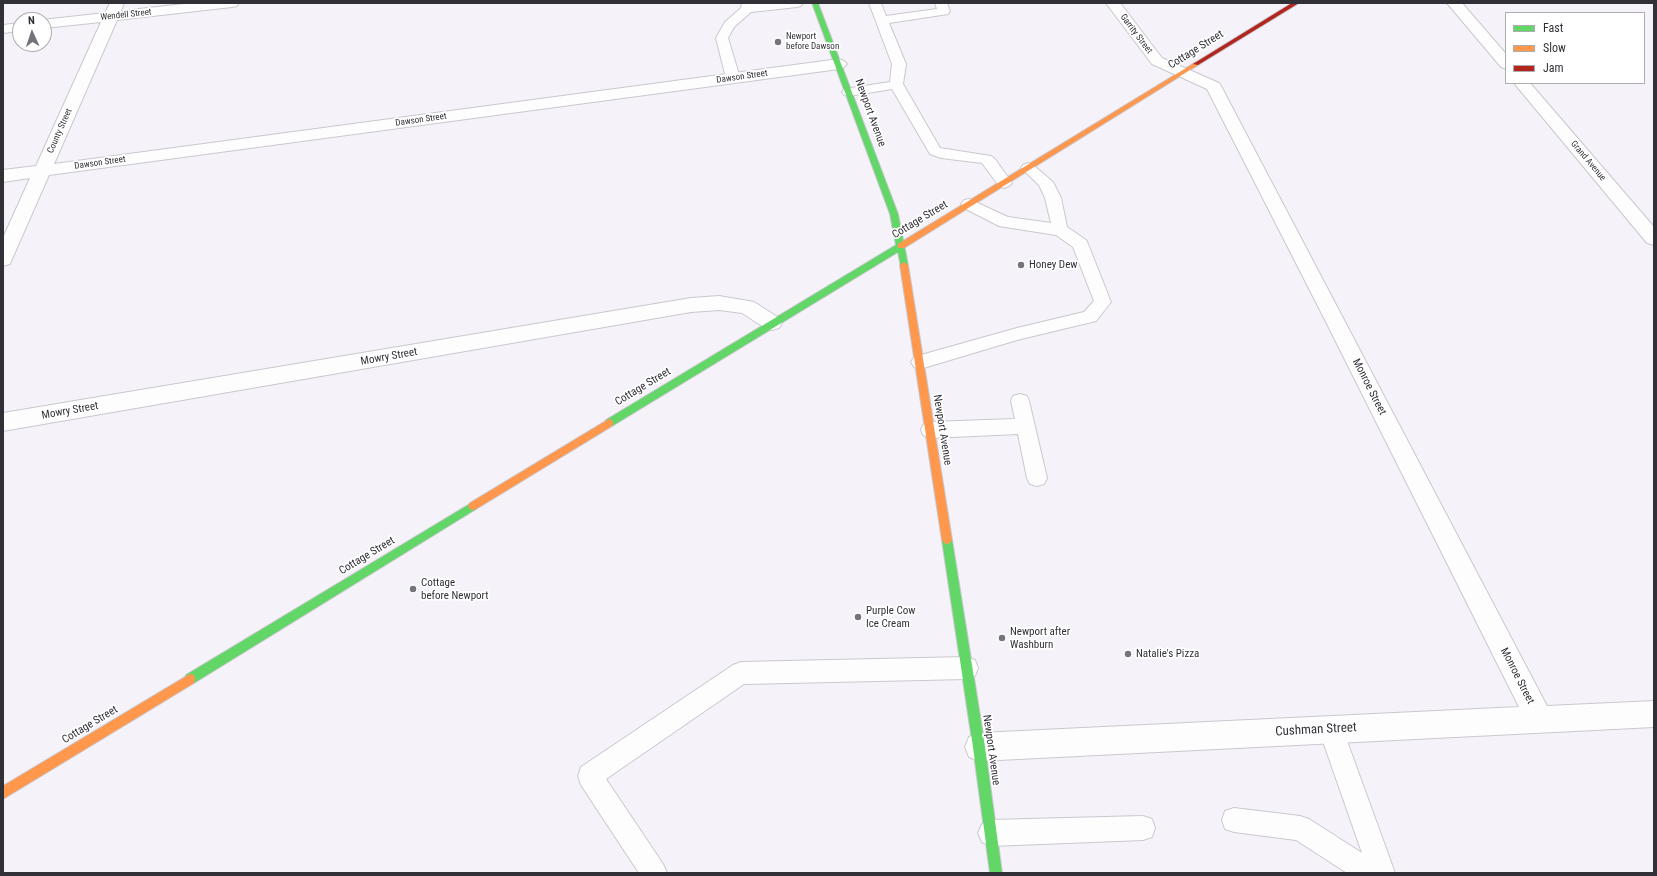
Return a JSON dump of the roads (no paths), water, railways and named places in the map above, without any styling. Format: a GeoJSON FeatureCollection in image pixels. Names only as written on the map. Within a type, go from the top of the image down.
{"type":"FeatureCollection","features":[{"type":"Feature","properties":{"kind":"main road","name":"Newport Avenue"},"geometry":{"type":"LineString","coordinates":[[815,3],[894,214],[901,246],[979,747],[996,873]]}},
{"type":"Feature","properties":{"kind":"main road","name":"Cottage Street"},"geometry":{"type":"LineString","coordinates":[[3,792],[772,323],[901,246],[1296,3]]}},
{"type":"Feature","properties":{"kind":"street","name":"Wendell Street"},"geometry":{"type":"LineString","coordinates":[[52,22],[114,10],[232,3]]}},
{"type":"Feature","properties":{"kind":"street","name":"Garrity Street"},"geometry":{"type":"LineString","coordinates":[[1113,3],[1157,61],[1183,72]]}},
{"type":"Feature","properties":{"kind":"street"},"geometry":{"type":"LineString","coordinates":[[1454,3],[1505,63]]}},
{"type":"Feature","properties":{"kind":"street","name":"County Street"},"geometry":{"type":"LineString","coordinates":[[3,259],[114,10]]}},
{"type":"Feature","properties":{"kind":"street","name":"Dawson Street"},"geometry":{"type":"LineString","coordinates":[[3,176],[839,64]]}},
{"type":"Feature","properties":{"kind":"street","name":"Monroe Street"},"geometry":{"type":"LineString","coordinates":[[1183,72],[1213,86],[1539,719]]}},
{"type":"Feature","properties":{"kind":"street","name":"Grand Avenue"},"geometry":{"type":"LineString","coordinates":[[1523,84],[1654,239]]}},
{"type":"Feature","properties":{"kind":"street","name":"Mowry Street"},"geometry":{"type":"LineString","coordinates":[[3,422],[691,305],[719,303],[747,307],[772,323]]}},
{"type":"Feature","properties":{"kind":"street","name":"Cushman Street"},"geometry":{"type":"LineString","coordinates":[[979,747],[1654,714]]}},
{"type":"Feature","properties":{"kind":"lane"},"geometry":{"type":"LineString","coordinates":[[733,78],[722,38],[729,25],[748,6],[797,3]]}},
{"type":"Feature","properties":{"kind":"lane"},"geometry":{"type":"LineString","coordinates":[[876,3],[899,64],[896,84],[935,150],[941,153],[986,159],[990,162],[1004,183]]}},
{"type":"Feature","properties":{"kind":"lane"},"geometry":{"type":"LineString","coordinates":[[883,20],[941,12],[944,11],[941,3]]}},
{"type":"Feature","properties":{"kind":"lane"},"geometry":{"type":"LineString","coordinates":[[849,92],[882,88],[896,84]]}},
{"type":"Feature","properties":{"kind":"lane"},"geometry":{"type":"LineString","coordinates":[[1028,168],[1045,182],[1053,198],[1060,230]]}},
{"type":"Feature","properties":{"kind":"lane"},"geometry":{"type":"LineString","coordinates":[[920,362],[1017,334],[1090,317],[1103,302],[1080,244],[1060,230],[1005,222],[969,204]]}},
{"type":"Feature","properties":{"kind":"lane"},"geometry":{"type":"LineString","coordinates":[[1020,402],[1037,478]]}},
{"type":"Feature","properties":{"kind":"lane"},"geometry":{"type":"LineString","coordinates":[[930,430],[1026,426]]}},
{"type":"Feature","properties":{"kind":"lane"},"geometry":{"type":"LineString","coordinates":[[654,873],[590,776],[741,672],[967,668]]}},
{"type":"Feature","properties":{"kind":"lane"},"geometry":{"type":"LineString","coordinates":[[1331,730],[1382,873]]}},
{"type":"Feature","properties":{"kind":"lane"},"geometry":{"type":"LineString","coordinates":[[1234,820],[1300,828],[1370,873]]}},
{"type":"Feature","properties":{"kind":"lane"},"geometry":{"type":"LineString","coordinates":[[991,833],[1143,828]]}},
{"type":"Feature","properties":{"kind":"place","name":"Newport before Dawson"},"geometry":{"type":"Point","coordinates":[778,42]}},
{"type":"Feature","properties":{"kind":"place","name":"Honey Dew"},"geometry":{"type":"Point","coordinates":[1021,265]}},
{"type":"Feature","properties":{"kind":"place","name":"Cottage before Newport"},"geometry":{"type":"Point","coordinates":[413,589]}},
{"type":"Feature","properties":{"kind":"place","name":"Purple Cow Ice Cream"},"geometry":{"type":"Point","coordinates":[858,617]}},
{"type":"Feature","properties":{"kind":"place","name":"Newport after Washburn"},"geometry":{"type":"Point","coordinates":[1002,638]}},
{"type":"Feature","properties":{"kind":"place","name":"Natalie's Pizza"},"geometry":{"type":"Point","coordinates":[1128,654]}}]}
